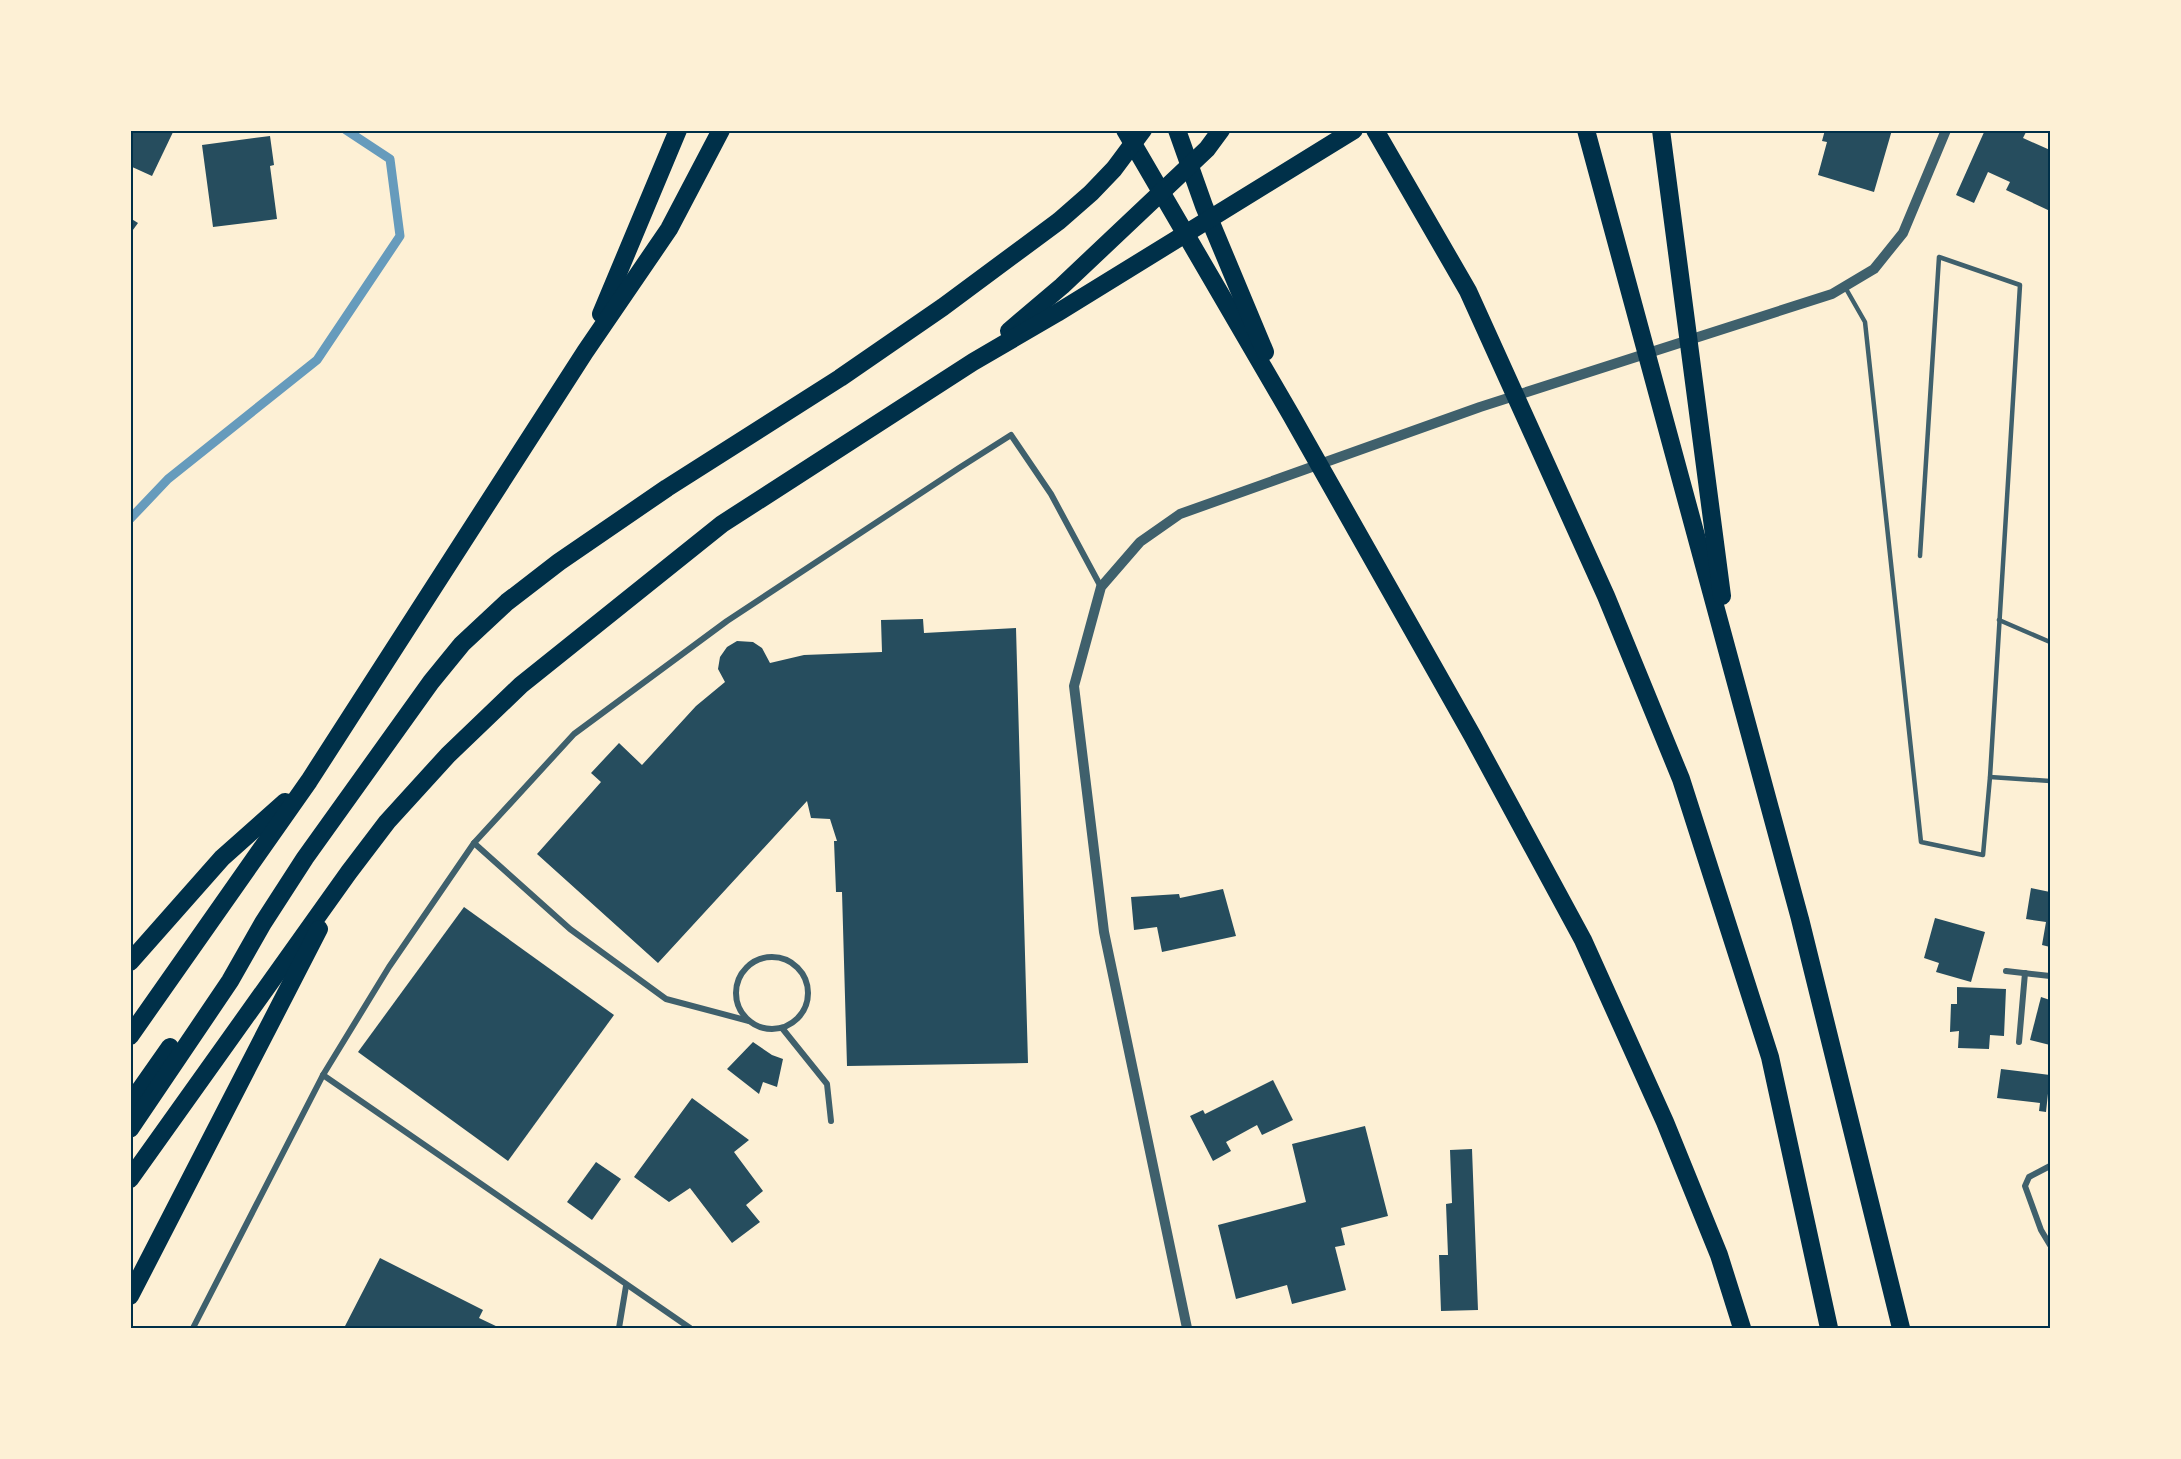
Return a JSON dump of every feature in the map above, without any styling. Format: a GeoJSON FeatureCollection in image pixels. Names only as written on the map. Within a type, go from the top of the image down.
{"type":"FeatureCollection","features":[{"type":"Feature","properties":{"kind":"highway"},"geometry":{"type":"LineString","coordinates":[[585,352],[678,130]]}},
{"type":"Feature","properties":{"kind":"highway"},"geometry":{"type":"LineString","coordinates":[[130,1036],[309,781],[585,352],[669,229],[721,130]]}},
{"type":"Feature","properties":{"kind":"highway"},"geometry":{"type":"LineString","coordinates":[[1125,130],[1291,415],[1472,735],[1583,940],[1669,1132],[1719,1255],[1742,1329]]}},
{"type":"Feature","properties":{"kind":"highway"},"geometry":{"type":"LineString","coordinates":[[130,1129],[230,981],[263,923],[305,858],[462,644],[507,602],[559,562],[667,488],[840,378],[1018,252],[1091,193],[1114,169],[1143,130]]}},
{"type":"Feature","properties":{"kind":"highway"},"geometry":{"type":"LineString","coordinates":[[1177,130],[1204,206],[1291,415]]}},
{"type":"Feature","properties":{"kind":"highway"},"geometry":{"type":"LineString","coordinates":[[973,362],[1062,286],[1207,149],[1221,130]]}},
{"type":"Feature","properties":{"kind":"highway"},"geometry":{"type":"LineString","coordinates":[[130,1179],[387,822],[448,755],[521,685],[722,524],[973,362],[1058,313],[1354,130]]}},
{"type":"Feature","properties":{"kind":"highway"},"geometry":{"type":"LineString","coordinates":[[1375,130],[1468,291],[1606,596],[1681,779],[1770,1057],[1829,1329]]}},
{"type":"Feature","properties":{"kind":"highway"},"geometry":{"type":"LineString","coordinates":[[1586,130],[1800,919],[1901,1329]]}},
{"type":"Feature","properties":{"kind":"highway"},"geometry":{"type":"LineString","coordinates":[[1661,130],[1732,666]]}},
{"type":"Feature","properties":{"kind":"highway"},"geometry":{"type":"LineString","coordinates":[[130,962],[222,858],[309,781]]}},
{"type":"Feature","properties":{"kind":"highway"},"geometry":{"type":"LineString","coordinates":[[130,1296],[349,872]]}},
{"type":"Feature","properties":{"kind":"highway"},"geometry":{"type":"LineString","coordinates":[[130,1104],[263,923]]}},
{"type":"Feature","properties":{"kind":"street"},"geometry":{"type":"LineString","coordinates":[[1187,1329],[1104,932],[1075,698],[1074,686],[1101,587],[1140,542],[1180,514],[1480,407],[1832,294],[1874,269],[1903,233],[1946,130]]}},
{"type":"Feature","properties":{"kind":"street"},"geometry":{"type":"LineString","coordinates":[[193,1329],[323,1075],[389,967],[474,843],[574,734],[727,621],[1011,435],[1051,494],[1101,587]]}},
{"type":"Feature","properties":{"kind":"street"},"geometry":{"type":"LineString","coordinates":[[474,843],[570,929],[666,999],[749,1021],[759,1027],[782,1028],[801,1015],[806,1005],[808,993],[801,970],[780,957],[756,960],[746,967],[739,978],[736,1002],[749,1021]]}},
{"type":"Feature","properties":{"kind":"street"},"geometry":{"type":"LineString","coordinates":[[2006,971],[2050,976]]}},
{"type":"Feature","properties":{"kind":"street"},"geometry":{"type":"LineString","coordinates":[[2019,1042],[2025,974]]}},
{"type":"Feature","properties":{"kind":"street"},"geometry":{"type":"LineString","coordinates":[[782,1028],[827,1084],[831,1121]]}},
{"type":"Feature","properties":{"kind":"street"},"geometry":{"type":"LineString","coordinates":[[323,1075],[690,1329]]}},
{"type":"Feature","properties":{"kind":"street"},"geometry":{"type":"LineString","coordinates":[[2050,1166],[2030,1177],[2025,1186],[2041,1230],[2050,1245]]}},
{"type":"Feature","properties":{"kind":"street"},"geometry":{"type":"LineString","coordinates":[[619,1329],[626,1286]]}},
{"type":"Feature","properties":{"kind":"lane"},"geometry":{"type":"LineString","coordinates":[[1845,286],[1865,322],[1921,842],[1983,855],[1990,777],[2020,285],[1939,257],[1920,556]]}},
{"type":"Feature","properties":{"kind":"lane"},"geometry":{"type":"LineString","coordinates":[[1999,620],[2050,642]]}},
{"type":"Feature","properties":{"kind":"lane"},"geometry":{"type":"LineString","coordinates":[[1990,777],[2050,781]]}},
{"type":"Feature","properties":{"kind":"building"},"geometry":{"type":"Polygon","coordinates":[[[130,130],[174,130],[152,176],[130,166],[130,130]]]}},
{"type":"Feature","properties":{"kind":"building"},"geometry":{"type":"Polygon","coordinates":[[[1825,130],[1892,130],[1874,192],[1818,175],[1827,142],[1822,141],[1825,130]]]}},
{"type":"Feature","properties":{"kind":"building"},"geometry":{"type":"Polygon","coordinates":[[[1985,130],[2027,130],[2023,138],[2050,150],[2050,211],[2006,190],[2010,182],[1988,172],[1974,203],[1956,195],[1985,130]]]}},
{"type":"Feature","properties":{"kind":"building"},"geometry":{"type":"Polygon","coordinates":[[[270,136],[274,165],[270,166],[277,219],[213,227],[202,145],[270,136]]]}},
{"type":"Feature","properties":{"kind":"building"},"geometry":{"type":"Polygon","coordinates":[[[130,218],[138,223],[130,234],[130,218]]]}},
{"type":"Feature","properties":{"kind":"building"},"geometry":{"type":"Polygon","coordinates":[[[923,619],[924,633],[1016,628],[1028,1063],[847,1066],[842,892],[836,892],[834,841],[837,841],[830,819],[811,818],[807,801],[658,963],[537,854],[601,782],[591,773],[619,743],[642,765],[696,706],[725,682],[718,669],[720,657],[727,647],[737,641],[753,642],[762,648],[770,663],[804,655],[882,652],[881,620],[923,619]]]}},
{"type":"Feature","properties":{"kind":"building"},"geometry":{"type":"Polygon","coordinates":[[[2031,888],[2050,892],[2050,947],[2042,945],[2046,922],[2026,919],[2031,888]]]}},
{"type":"Feature","properties":{"kind":"building"},"geometry":{"type":"Polygon","coordinates":[[[1223,889],[1236,936],[1162,952],[1157,927],[1134,930],[1131,897],[1179,894],[1180,898],[1223,889]]]}},
{"type":"Feature","properties":{"kind":"building"},"geometry":{"type":"Polygon","coordinates":[[[464,907],[614,1015],[508,1161],[358,1052],[464,907]]]}},
{"type":"Feature","properties":{"kind":"building"},"geometry":{"type":"Polygon","coordinates":[[[1935,918],[1985,932],[1971,982],[1936,972],[1939,963],[1924,958],[1935,918]]]}},
{"type":"Feature","properties":{"kind":"building"},"geometry":{"type":"Polygon","coordinates":[[[1957,987],[2006,989],[2004,1036],[1990,1035],[1989,1049],[1958,1048],[1959,1031],[1950,1032],[1951,1004],[1957,1004],[1957,987]]]}},
{"type":"Feature","properties":{"kind":"building"},"geometry":{"type":"Polygon","coordinates":[[[2041,997],[2050,1000],[2050,1045],[2030,1040],[2041,997]]]}},
{"type":"Feature","properties":{"kind":"building"},"geometry":{"type":"Polygon","coordinates":[[[753,1042],[772,1055],[783,1059],[777,1087],[763,1082],[759,1094],[727,1069],[753,1042]]]}},
{"type":"Feature","properties":{"kind":"building"},"geometry":{"type":"Polygon","coordinates":[[[2001,1069],[2050,1075],[2046,1112],[2039,1111],[2040,1103],[1997,1098],[2001,1069]]]}},
{"type":"Feature","properties":{"kind":"building"},"geometry":{"type":"Polygon","coordinates":[[[1273,1080],[1293,1120],[1262,1135],[1257,1125],[1226,1142],[1231,1151],[1213,1161],[1190,1116],[1203,1110],[1205,1114],[1273,1080]]]}},
{"type":"Feature","properties":{"kind":"building"},"geometry":{"type":"Polygon","coordinates":[[[692,1098],[749,1140],[734,1152],[763,1191],[746,1205],[760,1222],[732,1243],[690,1188],[669,1202],[634,1177],[692,1098]]]}},
{"type":"Feature","properties":{"kind":"building"},"geometry":{"type":"Polygon","coordinates":[[[1365,1126],[1388,1216],[1341,1228],[1345,1245],[1335,1247],[1346,1290],[1292,1304],[1287,1285],[1236,1299],[1218,1225],[1306,1202],[1292,1144],[1365,1126]]]}},
{"type":"Feature","properties":{"kind":"building"},"geometry":{"type":"Polygon","coordinates":[[[1472,1149],[1478,1310],[1441,1311],[1439,1255],[1448,1255],[1446,1204],[1452,1203],[1450,1150],[1472,1149]]]}},
{"type":"Feature","properties":{"kind":"building"},"geometry":{"type":"Polygon","coordinates":[[[596,1162],[621,1179],[592,1220],[567,1202],[596,1162]]]}},
{"type":"Feature","properties":{"kind":"building"},"geometry":{"type":"Polygon","coordinates":[[[380,1258],[483,1310],[479,1318],[500,1328],[344,1328],[380,1258]]]}},
{"type":"Feature","properties":{"kind":"waterway"},"geometry":{"type":"LineString","coordinates":[[130,519],[168,479],[317,360],[400,236],[390,159],[346,130]]}}]}
